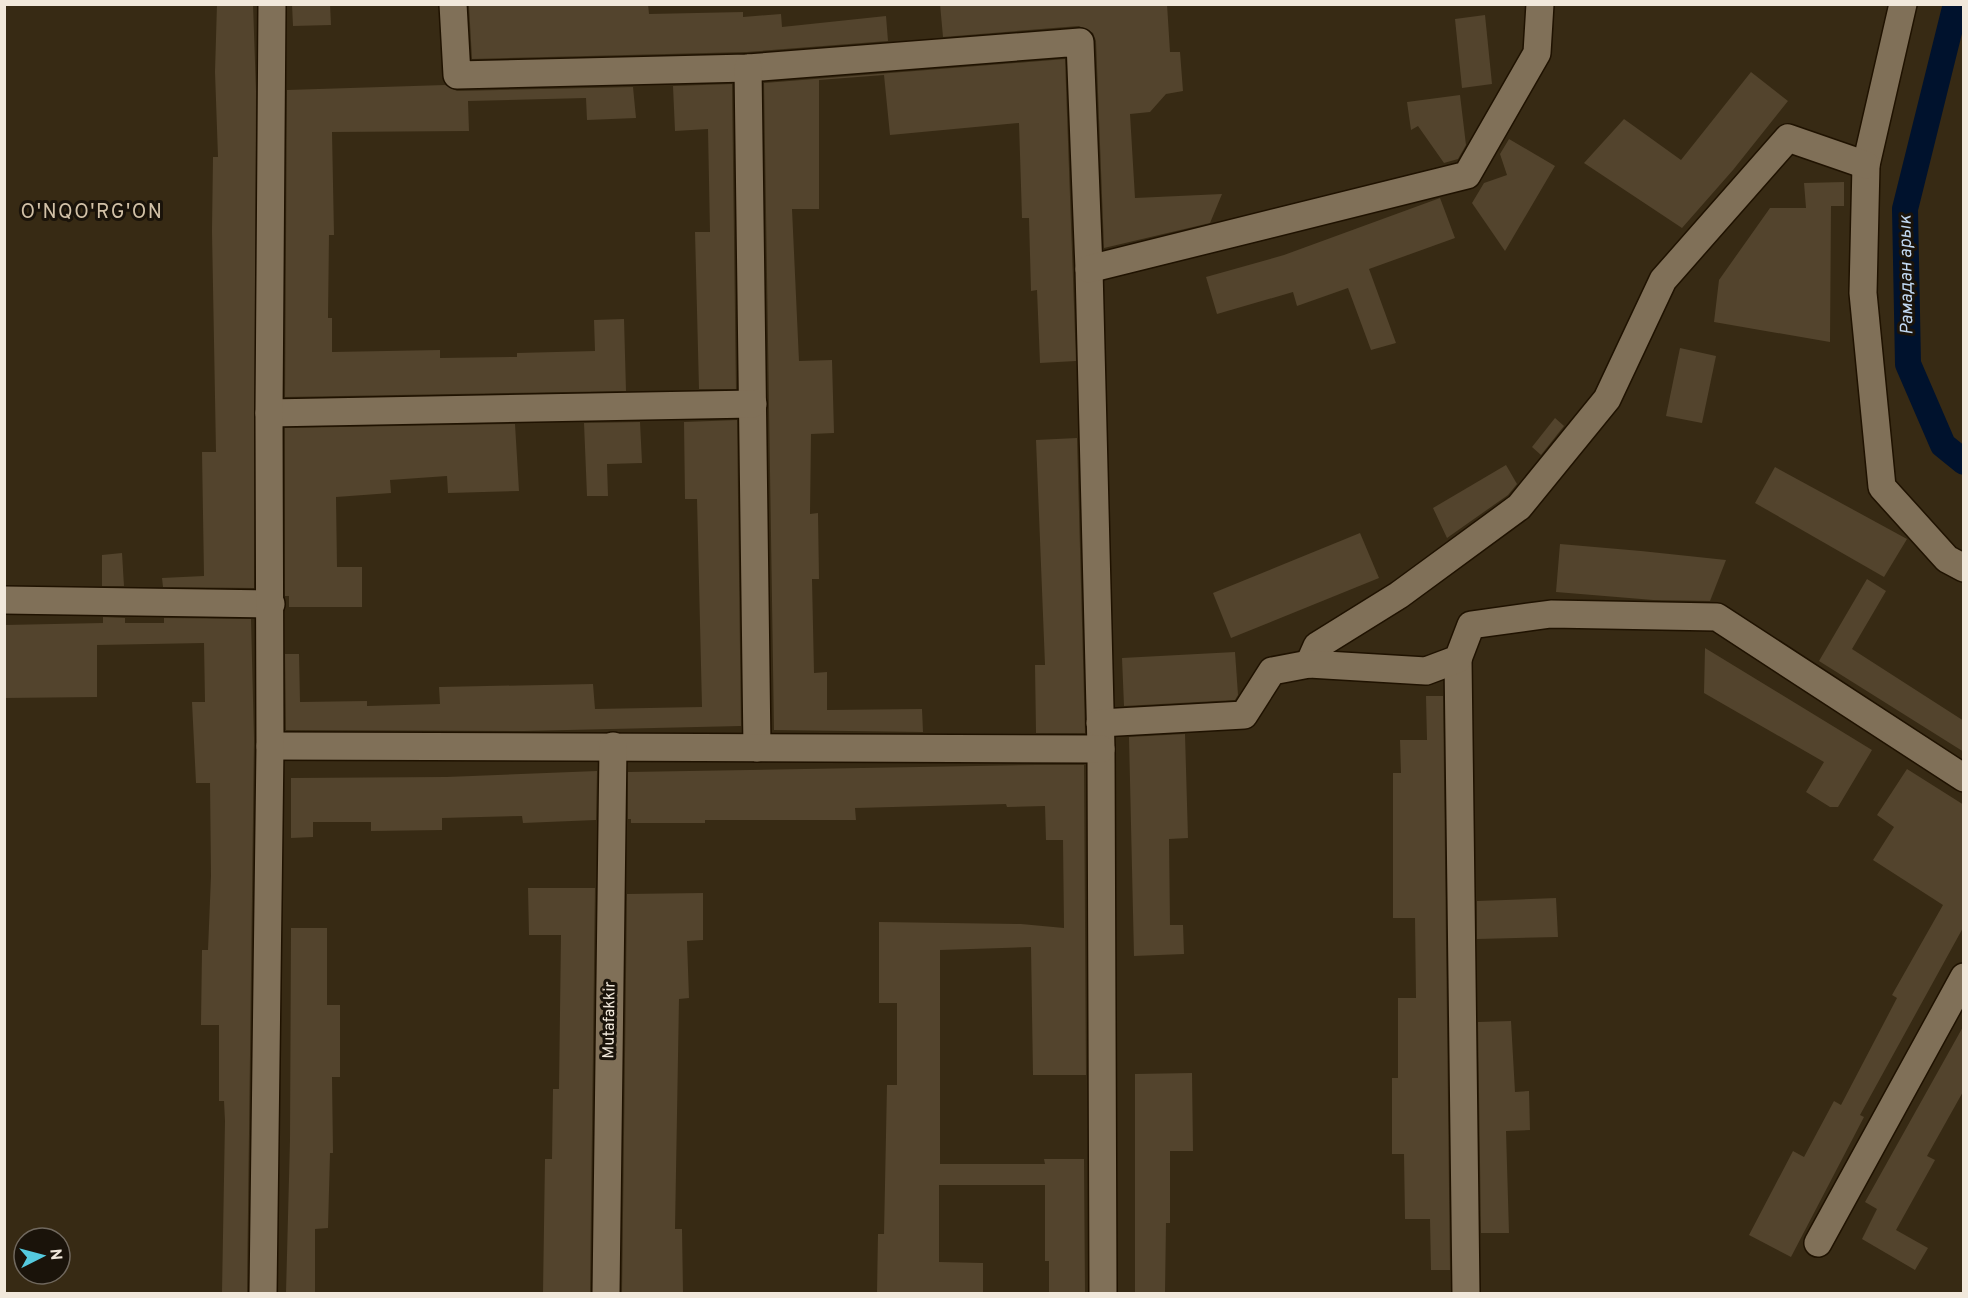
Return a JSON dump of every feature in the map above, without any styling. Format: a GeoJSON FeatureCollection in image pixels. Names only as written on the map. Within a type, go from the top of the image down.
{"type":"FeatureCollection","features":[{"type":"Feature","properties":{"kind":"street"},"geometry":{"type":"LineString","coordinates":[[262,1293],[270,746],[269,413],[272,4]]}},
{"type":"Feature","properties":{"kind":"street"},"geometry":{"type":"LineString","coordinates":[[453,4],[457,75],[748,68],[1080,42],[1089,269],[1100,736],[1103,1293]]}},
{"type":"Feature","properties":{"kind":"street"},"geometry":{"type":"LineString","coordinates":[[1089,269],[1467,175],[1537,53],[1540,4]]}},
{"type":"Feature","properties":{"kind":"street"},"geometry":{"type":"LineString","coordinates":[[1903,4],[1866,165],[1863,293],[1882,486],[1947,559],[1964,567]]}},
{"type":"Feature","properties":{"kind":"street"},"geometry":{"type":"LineString","coordinates":[[748,68],[757,748]]}},
{"type":"Feature","properties":{"kind":"street"},"geometry":{"type":"LineString","coordinates":[[1309,664],[1317,646],[1399,595],[1519,507],[1607,399],[1663,280],[1788,138],[1866,165]]}},
{"type":"Feature","properties":{"kind":"street"},"geometry":{"type":"LineString","coordinates":[[269,413],[753,404]]}},
{"type":"Feature","properties":{"kind":"street"},"geometry":{"type":"LineString","coordinates":[[4,600],[271,604]]}},
{"type":"Feature","properties":{"kind":"street"},"geometry":{"type":"LineString","coordinates":[[1466,1293],[1458,659],[1471,625],[1551,614],[1717,617],[1964,778]]}},
{"type":"Feature","properties":{"kind":"street"},"geometry":{"type":"LineString","coordinates":[[270,746],[757,748],[1100,736],[1244,715],[1272,671],[1309,664],[1426,671],[1458,659]]}},
{"type":"Feature","properties":{"kind":"street","name":"Mutafakkir"},"geometry":{"type":"LineString","coordinates":[[606,1293],[613,746]]}},
{"type":"Feature","properties":{"kind":"street"},"geometry":{"type":"LineString","coordinates":[[1818,1243],[1964,977]]}},
{"type":"Feature","properties":{"kind":"building"},"geometry":{"type":"Polygon","coordinates":[[[217,4],[253,4],[256,91],[254,588],[163,587],[162,578],[204,576],[202,452],[216,452],[212,231],[213,157],[218,157],[215,72],[217,4]]]}},
{"type":"Feature","properties":{"kind":"building"},"geometry":{"type":"Polygon","coordinates":[[[292,4],[330,4],[331,25],[293,26],[292,4]]]}},
{"type":"Feature","properties":{"kind":"building"},"geometry":{"type":"Polygon","coordinates":[[[648,4],[649,14],[743,12],[743,17],[781,14],[782,27],[886,16],[888,41],[747,52],[472,59],[469,6],[648,4]]]}},
{"type":"Feature","properties":{"kind":"building"},"geometry":{"type":"Polygon","coordinates":[[[940,4],[1167,4],[1170,52],[1180,52],[1183,91],[1166,94],[1150,112],[1130,114],[1135,198],[1222,194],[1210,223],[1104,248],[1096,41],[1093,33],[1079,26],[943,37],[940,4]]]}},
{"type":"Feature","properties":{"kind":"building"},"geometry":{"type":"Polygon","coordinates":[[[1485,15],[1492,84],[1462,88],[1455,19],[1485,15]]]}},
{"type":"Feature","properties":{"kind":"building"},"geometry":{"type":"Polygon","coordinates":[[[1065,59],[1076,361],[1040,363],[1037,290],[1031,291],[1029,218],[1022,218],[1019,123],[890,135],[884,75],[819,80],[819,209],[792,209],[799,361],[832,360],[834,433],[811,434],[810,514],[818,513],[819,579],[812,579],[814,673],[827,672],[827,710],[922,709],[923,732],[774,730],[764,83],[1065,59]]]}},
{"type":"Feature","properties":{"kind":"building"},"geometry":{"type":"Polygon","coordinates":[[[1751,72],[1788,101],[1733,170],[1682,228],[1584,163],[1624,119],[1681,160],[1751,72]]]}},
{"type":"Feature","properties":{"kind":"building"},"geometry":{"type":"Polygon","coordinates":[[[732,84],[736,389],[699,389],[695,232],[710,232],[708,129],[675,131],[673,86],[732,84]]]}},
{"type":"Feature","properties":{"kind":"building"},"geometry":{"type":"Polygon","coordinates":[[[445,85],[457,91],[633,87],[636,118],[587,120],[586,98],[468,101],[469,131],[332,132],[334,235],[329,235],[328,318],[332,318],[332,352],[440,350],[440,358],[517,357],[517,353],[595,351],[594,320],[624,319],[626,391],[285,397],[287,90],[445,85]]]}},
{"type":"Feature","properties":{"kind":"building"},"geometry":{"type":"Polygon","coordinates":[[[1460,95],[1466,145],[1458,159],[1444,163],[1418,126],[1411,130],[1407,102],[1460,95]]]}},
{"type":"Feature","properties":{"kind":"building"},"geometry":{"type":"Polygon","coordinates":[[[1509,139],[1555,166],[1505,251],[1472,203],[1484,183],[1507,175],[1500,154],[1509,139]]]}},
{"type":"Feature","properties":{"kind":"building"},"geometry":{"type":"Polygon","coordinates":[[[1844,182],[1844,206],[1831,206],[1830,342],[1714,322],[1719,280],[1770,208],[1806,208],[1804,183],[1844,182]]]}},
{"type":"Feature","properties":{"kind":"building"},"geometry":{"type":"Polygon","coordinates":[[[1440,198],[1455,238],[1369,269],[1396,343],[1371,350],[1348,288],[1297,306],[1293,292],[1217,314],[1206,277],[1284,255],[1440,198]]]}},
{"type":"Feature","properties":{"kind":"building"},"geometry":{"type":"Polygon","coordinates":[[[1680,348],[1716,356],[1702,423],[1666,416],[1680,348]]]}},
{"type":"Feature","properties":{"kind":"building"},"geometry":{"type":"Polygon","coordinates":[[[1555,418],[1564,426],[1541,455],[1532,447],[1555,418]]]}},
{"type":"Feature","properties":{"kind":"building"},"geometry":{"type":"Polygon","coordinates":[[[737,420],[741,726],[525,731],[286,730],[285,654],[299,654],[300,702],[367,701],[367,706],[440,704],[439,687],[593,684],[595,709],[702,707],[697,499],[685,499],[684,422],[737,420]]]}},
{"type":"Feature","properties":{"kind":"building"},"geometry":{"type":"Polygon","coordinates":[[[640,422],[642,463],[607,464],[608,496],[587,496],[584,423],[640,422]]]}},
{"type":"Feature","properties":{"kind":"building"},"geometry":{"type":"Polygon","coordinates":[[[515,424],[519,491],[448,493],[447,476],[390,480],[391,493],[336,497],[337,567],[362,567],[362,607],[289,607],[289,596],[285,596],[285,428],[515,424]]]}},
{"type":"Feature","properties":{"kind":"building"},"geometry":{"type":"Polygon","coordinates":[[[1077,438],[1085,733],[1036,733],[1035,665],[1045,665],[1036,440],[1077,438]]]}},
{"type":"Feature","properties":{"kind":"building"},"geometry":{"type":"Polygon","coordinates":[[[1506,465],[1517,484],[1508,495],[1447,538],[1433,508],[1506,465]]]}},
{"type":"Feature","properties":{"kind":"building"},"geometry":{"type":"Polygon","coordinates":[[[1775,467],[1907,539],[1884,577],[1755,503],[1775,467]]]}},
{"type":"Feature","properties":{"kind":"building"},"geometry":{"type":"Polygon","coordinates":[[[1360,533],[1379,578],[1231,638],[1213,593],[1360,533]]]}},
{"type":"Feature","properties":{"kind":"building"},"geometry":{"type":"Polygon","coordinates":[[[1560,544],[1726,560],[1710,601],[1653,600],[1556,592],[1560,544]]]}},
{"type":"Feature","properties":{"kind":"building"},"geometry":{"type":"Polygon","coordinates":[[[122,553],[124,586],[102,586],[102,555],[122,553]]]}},
{"type":"Feature","properties":{"kind":"building"},"geometry":{"type":"Polygon","coordinates":[[[1867,579],[1886,591],[1852,649],[1964,721],[1964,752],[1819,661],[1867,579]]]}},
{"type":"Feature","properties":{"kind":"building"},"geometry":{"type":"Polygon","coordinates":[[[103,617],[125,618],[125,623],[164,623],[164,618],[251,619],[254,739],[247,1293],[222,1293],[225,1121],[224,1101],[219,1101],[219,1025],[201,1025],[202,950],[208,950],[211,876],[210,783],[196,783],[192,702],[205,702],[204,643],[97,645],[97,697],[4,698],[4,625],[103,623],[103,617]]]}},
{"type":"Feature","properties":{"kind":"building"},"geometry":{"type":"Polygon","coordinates":[[[1705,648],[1872,750],[1838,807],[1830,807],[1806,792],[1824,762],[1704,693],[1705,648]]]}},
{"type":"Feature","properties":{"kind":"building"},"geometry":{"type":"Polygon","coordinates":[[[1235,652],[1238,695],[1235,700],[1124,706],[1122,658],[1235,652]]]}},
{"type":"Feature","properties":{"kind":"building"},"geometry":{"type":"Polygon","coordinates":[[[1426,696],[1443,696],[1450,1270],[1431,1270],[1430,1219],[1405,1219],[1404,1154],[1392,1154],[1392,1078],[1398,1078],[1398,998],[1416,998],[1415,918],[1393,918],[1393,773],[1401,773],[1400,740],[1427,740],[1426,696]]]}},
{"type":"Feature","properties":{"kind":"building"},"geometry":{"type":"Polygon","coordinates":[[[1185,734],[1188,838],[1169,839],[1170,925],[1183,925],[1184,954],[1134,956],[1129,737],[1185,734]]]}},
{"type":"Feature","properties":{"kind":"building"},"geometry":{"type":"Polygon","coordinates":[[[1084,765],[1086,1075],[1033,1075],[1031,947],[940,950],[940,1164],[1045,1164],[1044,1159],[1084,1159],[1085,1293],[1049,1293],[1049,1261],[1045,1261],[1045,1185],[939,1185],[939,1262],[983,1263],[983,1293],[877,1293],[878,1234],[884,1234],[887,1085],[897,1085],[897,1003],[879,1003],[879,922],[1021,924],[1064,928],[1063,840],[1046,840],[1045,806],[1007,807],[1006,804],[855,808],[856,820],[705,820],[705,823],[631,823],[631,819],[628,819],[628,772],[1084,765]]]}},
{"type":"Feature","properties":{"kind":"building"},"geometry":{"type":"Polygon","coordinates":[[[1907,769],[1964,805],[1964,926],[1860,1115],[1864,1117],[1791,1257],[1749,1235],[1793,1151],[1804,1157],[1834,1101],[1841,1105],[1897,998],[1892,995],[1943,905],[1873,860],[1894,827],[1877,815],[1907,769]]]}},
{"type":"Feature","properties":{"kind":"building"},"geometry":{"type":"Polygon","coordinates":[[[597,771],[596,820],[523,823],[522,816],[442,818],[442,830],[371,831],[371,822],[313,822],[313,837],[291,838],[291,778],[446,777],[597,771]]]}},
{"type":"Feature","properties":{"kind":"building"},"geometry":{"type":"Polygon","coordinates":[[[528,888],[595,888],[590,1293],[543,1293],[545,1159],[552,1159],[553,1089],[559,1089],[561,935],[529,935],[528,888]]]}},
{"type":"Feature","properties":{"kind":"building"},"geometry":{"type":"Polygon","coordinates":[[[703,893],[703,940],[687,941],[689,998],[679,999],[675,1229],[682,1229],[683,1293],[622,1293],[627,894],[703,893]]]}},
{"type":"Feature","properties":{"kind":"building"},"geometry":{"type":"Polygon","coordinates":[[[1556,898],[1558,937],[1477,939],[1477,901],[1556,898]]]}},
{"type":"Feature","properties":{"kind":"building"},"geometry":{"type":"Polygon","coordinates":[[[291,928],[327,928],[327,1005],[340,1005],[340,1077],[332,1077],[333,1153],[330,1153],[328,1228],[315,1229],[315,1293],[286,1293],[290,1140],[291,928]]]}},
{"type":"Feature","properties":{"kind":"building"},"geometry":{"type":"Polygon","coordinates":[[[1511,1021],[1515,1092],[1529,1091],[1530,1130],[1506,1131],[1509,1233],[1481,1233],[1478,1022],[1511,1021]]]}},
{"type":"Feature","properties":{"kind":"building"},"geometry":{"type":"Polygon","coordinates":[[[1964,1025],[1964,1090],[1927,1156],[1935,1160],[1896,1230],[1928,1248],[1915,1270],[1862,1239],[1877,1209],[1865,1202],[1964,1025]]]}},
{"type":"Feature","properties":{"kind":"building"},"geometry":{"type":"Polygon","coordinates":[[[1192,1073],[1193,1151],[1170,1151],[1170,1223],[1166,1223],[1165,1293],[1135,1293],[1135,1074],[1192,1073]]]}},
{"type":"Feature","properties":{"kind":"waterway","name":"Рамадан арык"},"geometry":{"type":"LineString","coordinates":[[1956,4],[1905,209],[1908,364],[1943,445],[1964,462]]}},
{"type":"Feature","properties":{"kind":"district","name":"O'NQO'RG'ON"},"geometry":{"type":"Point","coordinates":[92,213]}}]}
